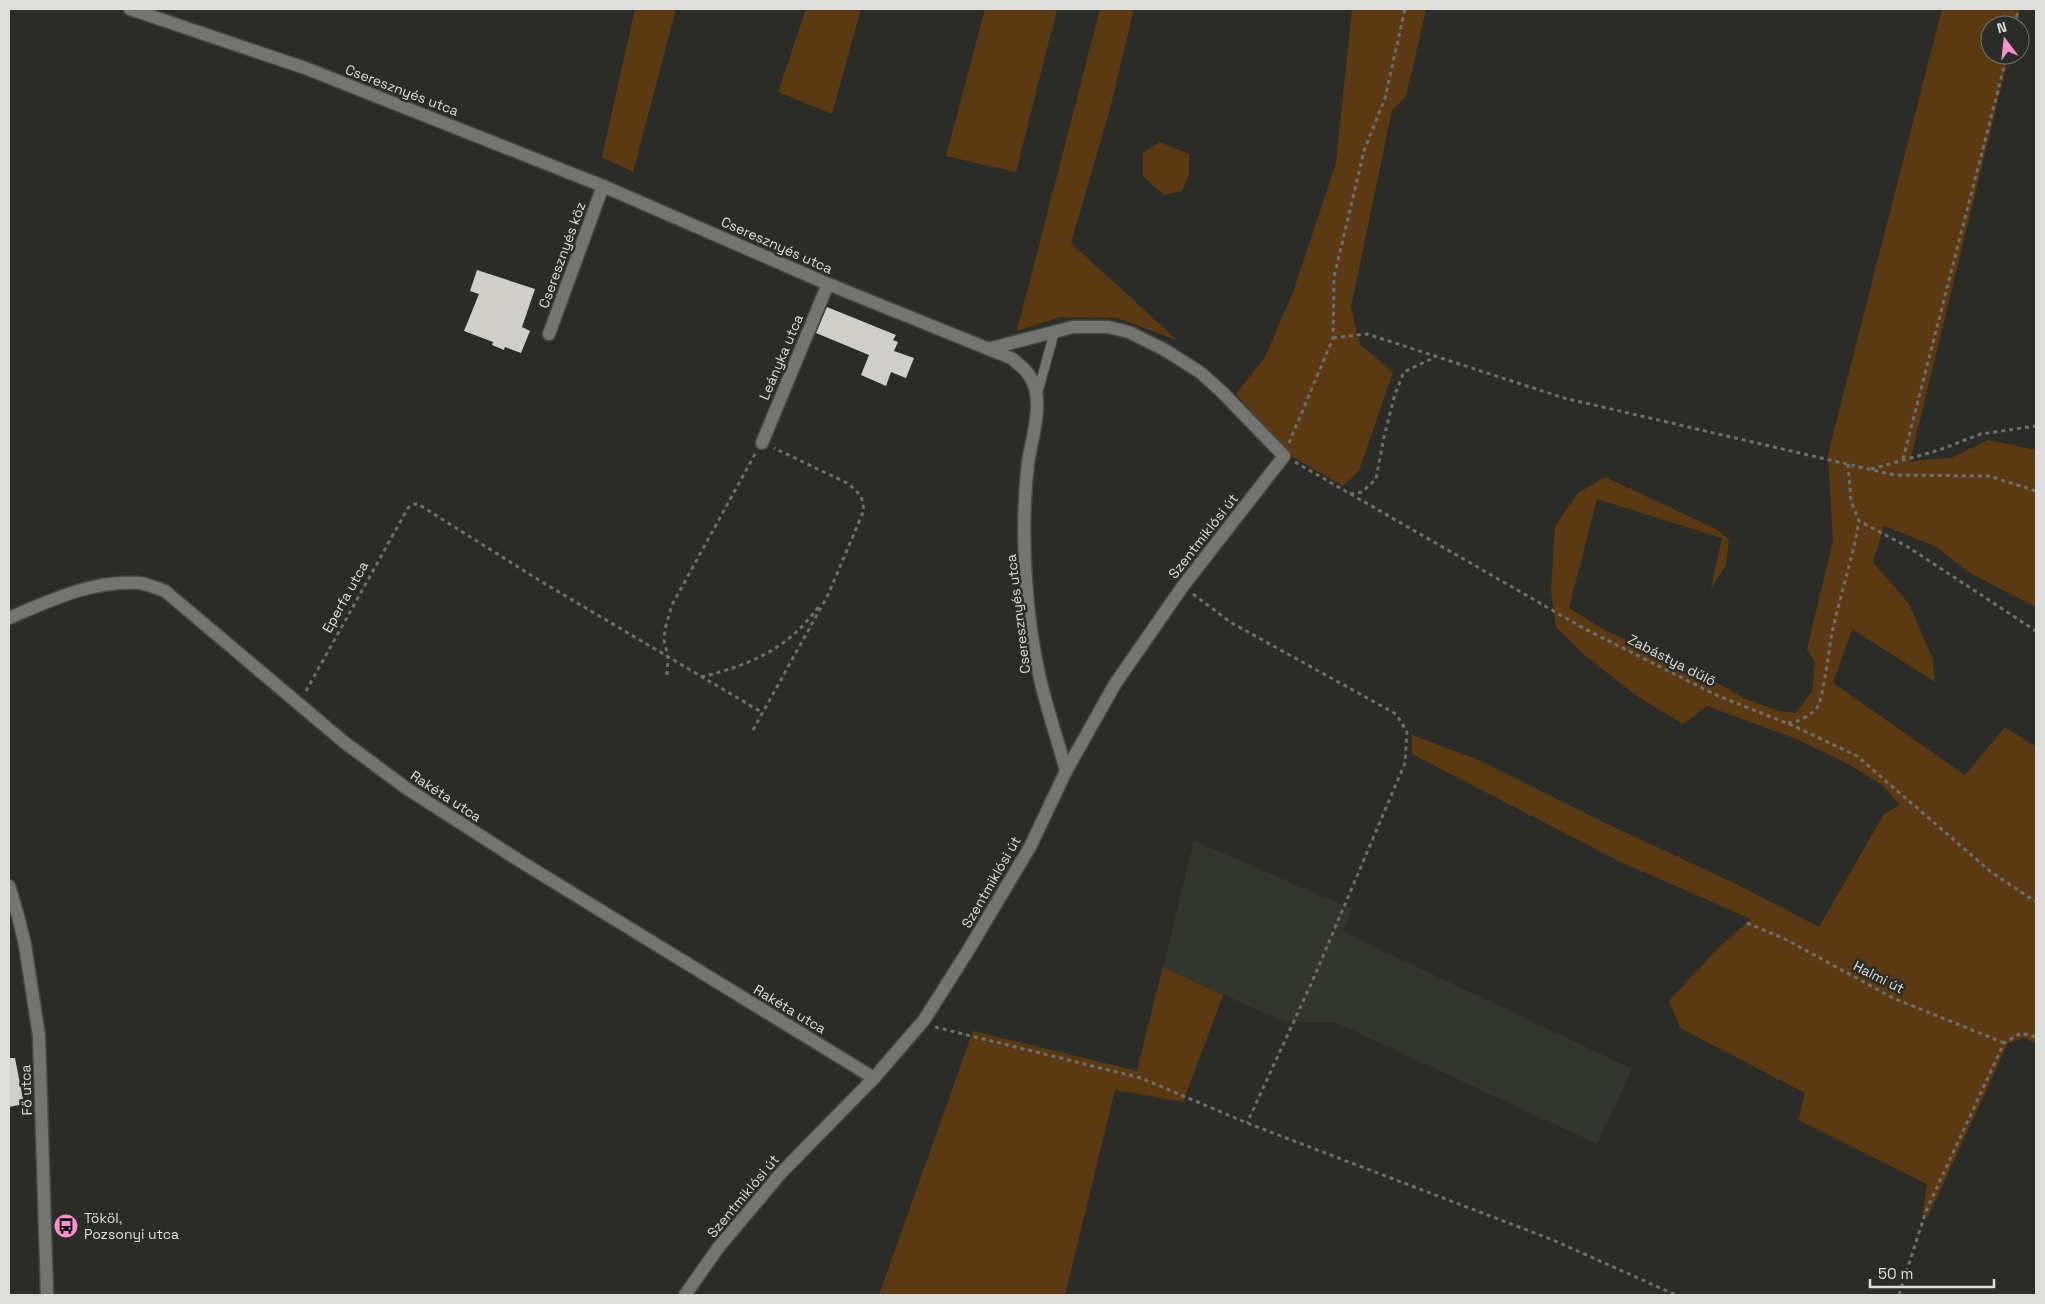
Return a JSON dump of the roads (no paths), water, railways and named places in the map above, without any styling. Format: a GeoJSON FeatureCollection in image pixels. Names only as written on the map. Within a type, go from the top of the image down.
{"type":"FeatureCollection","features":[{"type":"Feature","properties":{"kind":"street","name":"Cseresznyés utca"},"geometry":{"type":"LineString","coordinates":[[130,9],[305,68],[603,186],[828,284],[1011,358],[1026,371],[1032,382],[1036,398],[1036,422],[1028,463],[1024,554],[1033,638],[1041,683],[1066,771]]}},
{"type":"Feature","properties":{"kind":"street","name":"Cseresznyés köz"},"geometry":{"type":"LineString","coordinates":[[549,334],[603,186]]}},
{"type":"Feature","properties":{"kind":"street","name":"Leányka utca"},"geometry":{"type":"LineString","coordinates":[[762,442],[828,284]]}},
{"type":"Feature","properties":{"kind":"street","name":"Szentmiklósi út"},"geometry":{"type":"LineString","coordinates":[[685,1295],[718,1248],[781,1173],[874,1078],[924,1020],[1030,847],[1066,771],[1115,684],[1183,586],[1284,456],[1218,388],[1201,373],[1165,350],[1130,332],[1108,326],[1073,327],[1055,330]]}},
{"type":"Feature","properties":{"kind":"street"},"geometry":{"type":"LineString","coordinates":[[988,349],[1055,330]]}},
{"type":"Feature","properties":{"kind":"street","name":"Rakéta utca"},"geometry":{"type":"LineString","coordinates":[[9,618],[67,593],[89,587],[141,583],[165,591],[344,742],[406,788],[531,868],[874,1078]]}},
{"type":"Feature","properties":{"kind":"street","name":"Fő utca"},"geometry":{"type":"LineString","coordinates":[[9,886],[25,945],[39,1036],[47,1295]]}},
{"type":"Feature","properties":{"kind":"lane"},"geometry":{"type":"LineString","coordinates":[[1036,398],[1055,330]]}},
{"type":"Feature","properties":{"kind":"place","name":"Tököl, Pozsonyi utca"},"geometry":{"type":"Point","coordinates":[66,1226]}}]}
